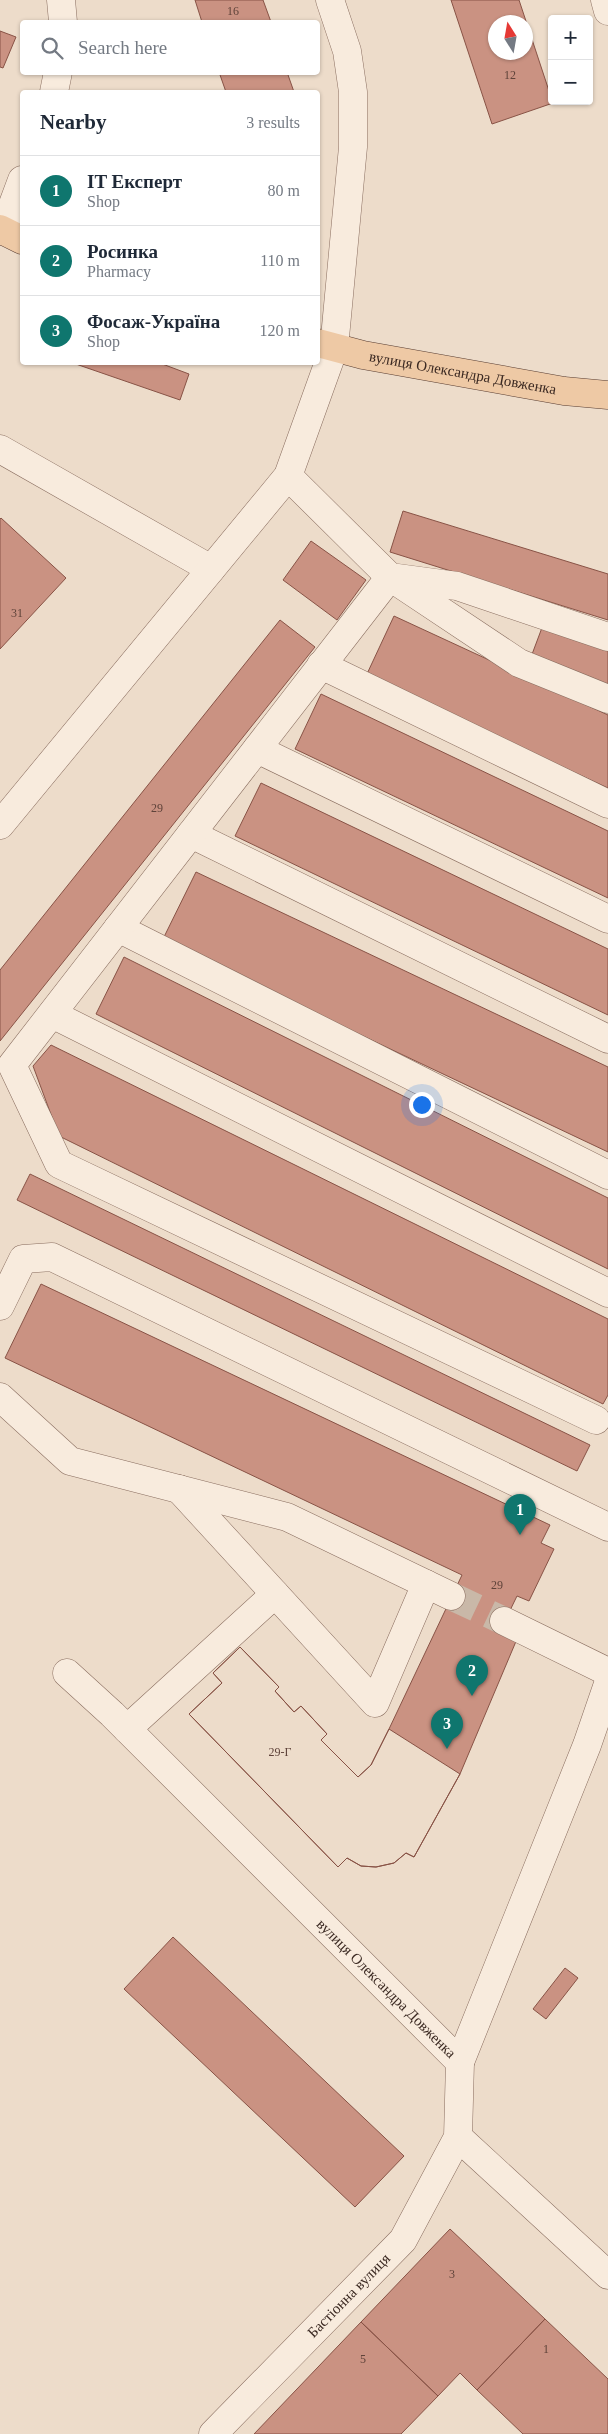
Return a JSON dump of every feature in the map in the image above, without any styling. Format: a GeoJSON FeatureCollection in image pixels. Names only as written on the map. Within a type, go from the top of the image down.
{"type":"FeatureCollection","features":[{"type":"Feature","properties":{"kind":"main road","name":"вулиця Олександра Довженка"},"geometry":{"type":"LineString","coordinates":[[326,345],[363,355],[564,391],[608,395]]}},
{"type":"Feature","properties":{"kind":"street"},"geometry":{"type":"LineString","coordinates":[[60,0],[63,20]]}},
{"type":"Feature","properties":{"kind":"street"},"geometry":{"type":"LineString","coordinates":[[0,825],[288,476],[326,345],[353,147],[353,92],[347,51],[330,0]]}},
{"type":"Feature","properties":{"kind":"street"},"geometry":{"type":"LineString","coordinates":[[605,0],[608,10]]}},
{"type":"Feature","properties":{"kind":"street"},"geometry":{"type":"LineString","coordinates":[[54,90],[57,75]]}},
{"type":"Feature","properties":{"kind":"street"},"geometry":{"type":"LineString","coordinates":[[9,233],[20,188]]}},
{"type":"Feature","properties":{"kind":"street"},"geometry":{"type":"LineString","coordinates":[[0,449],[211,569]]}},
{"type":"Feature","properties":{"kind":"street"},"geometry":{"type":"LineString","coordinates":[[288,476],[390,577],[519,663],[608,699]]}},
{"type":"Feature","properties":{"kind":"street"},"geometry":{"type":"LineString","coordinates":[[390,577],[457,586],[608,637]]}},
{"type":"Feature","properties":{"kind":"street"},"geometry":{"type":"LineString","coordinates":[[390,577],[12,1065],[60,1164],[596,1420]]}},
{"type":"Feature","properties":{"kind":"street"},"geometry":{"type":"LineString","coordinates":[[322,665],[608,804]]}},
{"type":"Feature","properties":{"kind":"street"},"geometry":{"type":"LineString","coordinates":[[257,749],[608,920]]}},
{"type":"Feature","properties":{"kind":"street"},"geometry":{"type":"LineString","coordinates":[[191,834],[608,1039]]}},
{"type":"Feature","properties":{"kind":"street"},"geometry":{"type":"LineString","coordinates":[[118,928],[608,1175]]}},
{"type":"Feature","properties":{"kind":"street"},"geometry":{"type":"LineString","coordinates":[[52,1014],[608,1293]]}},
{"type":"Feature","properties":{"kind":"street"},"geometry":{"type":"LineString","coordinates":[[0,1306],[23,1259],[52,1257],[608,1527]]}},
{"type":"Feature","properties":{"kind":"street"},"geometry":{"type":"LineString","coordinates":[[0,1397],[70,1461],[288,1516],[452,1596]]}},
{"type":"Feature","properties":{"kind":"street"},"geometry":{"type":"LineString","coordinates":[[179,1489],[375,1703],[426,1584]]}},
{"type":"Feature","properties":{"kind":"street"},"geometry":{"type":"LineString","coordinates":[[127,1729],[275,1594]]}},
{"type":"Feature","properties":{"kind":"street"},"geometry":{"type":"LineString","coordinates":[[504,1621],[608,1672]]}},
{"type":"Feature","properties":{"kind":"street","name":"вулиця Олександра Довженка"},"geometry":{"type":"LineString","coordinates":[[67,1673],[127,1729],[460,2062],[587,1745],[608,1684]]}},
{"type":"Feature","properties":{"kind":"street","name":"Бастіонна вулиця"},"geometry":{"type":"LineString","coordinates":[[213,2434],[403,2240],[458,2137],[460,2062]]}},
{"type":"Feature","properties":{"kind":"street"},"geometry":{"type":"LineString","coordinates":[[458,2137],[608,2275]]}},
{"type":"Feature","properties":{"kind":"building"},"geometry":{"type":"Polygon","coordinates":[[[195,0],[263,0],[270,20],[201,20],[195,0]]]}},
{"type":"Feature","properties":{"kind":"building"},"geometry":{"type":"Polygon","coordinates":[[[451,0],[519,0],[524,15],[488,15],[488,60],[533,60],[533,42],[548,88],[548,105],[492,124],[451,0]]]}},
{"type":"Feature","properties":{"kind":"building"},"geometry":{"type":"Polygon","coordinates":[[[0,31],[16,37],[3,68],[0,67],[0,31]]]}},
{"type":"Feature","properties":{"kind":"building"},"geometry":{"type":"Polygon","coordinates":[[[220,75],[288,75],[293,90],[225,90],[220,75]]]}},
{"type":"Feature","properties":{"kind":"building"},"geometry":{"type":"Polygon","coordinates":[[[79,365],[165,365],[189,374],[180,400],[79,365]]]}},
{"type":"Feature","properties":{"kind":"building"},"geometry":{"type":"Polygon","coordinates":[[[403,511],[608,574],[608,620],[390,552],[403,511]]]}},
{"type":"Feature","properties":{"kind":"building"},"geometry":{"type":"Polygon","coordinates":[[[0,519],[66,578],[0,649],[0,519]]]}},
{"type":"Feature","properties":{"kind":"building"},"geometry":{"type":"Polygon","coordinates":[[[311,541],[366,580],[337,620],[283,580],[311,541]]]}},
{"type":"Feature","properties":{"kind":"building"},"geometry":{"type":"Polygon","coordinates":[[[394,616],[608,715],[608,788],[366,676],[394,616]]]}},
{"type":"Feature","properties":{"kind":"building"},"geometry":{"type":"Polygon","coordinates":[[[280,620],[315,647],[0,1041],[0,970],[280,620]]]}},
{"type":"Feature","properties":{"kind":"building"},"geometry":{"type":"Polygon","coordinates":[[[543,625],[608,649],[608,686],[531,657],[543,625]]]}},
{"type":"Feature","properties":{"kind":"building"},"geometry":{"type":"Polygon","coordinates":[[[321,694],[608,831],[608,898],[295,749],[321,694]]]}},
{"type":"Feature","properties":{"kind":"building"},"geometry":{"type":"Polygon","coordinates":[[[261,783],[608,949],[608,1015],[235,836],[261,783]]]}},
{"type":"Feature","properties":{"kind":"building"},"geometry":{"type":"Polygon","coordinates":[[[196,872],[608,1067],[608,1152],[162,941],[196,872]]]}},
{"type":"Feature","properties":{"kind":"building"},"geometry":{"type":"Polygon","coordinates":[[[124,957],[608,1198],[608,1269],[96,1014],[124,957]]]}},
{"type":"Feature","properties":{"kind":"building"},"geometry":{"type":"Polygon","coordinates":[[[51,1045],[608,1319],[608,1395],[603,1404],[59,1136],[33,1066],[51,1045]]]}},
{"type":"Feature","properties":{"kind":"building"},"geometry":{"type":"Polygon","coordinates":[[[30,1174],[590,1445],[577,1471],[17,1200],[30,1174]]]}},
{"type":"Feature","properties":{"kind":"building"},"geometry":{"type":"Polygon","coordinates":[[[41,1284],[550,1525],[541,1543],[554,1549],[529,1601],[517,1596],[500,1631],[517,1639],[460,1774],[414,1857],[406,1853],[394,1863],[376,1867],[361,1866],[347,1858],[338,1867],[189,1714],[222,1683],[213,1673],[240,1647],[279,1687],[275,1691],[294,1712],[301,1706],[327,1734],[321,1740],[358,1777],[371,1765],[462,1575],[5,1358],[41,1284]]]}},
{"type":"Feature","properties":{"kind":"building"},"geometry":{"type":"Polygon","coordinates":[[[240,1647],[279,1687],[275,1691],[294,1712],[301,1706],[327,1734],[321,1740],[358,1777],[371,1765],[389,1729],[460,1774],[414,1857],[406,1853],[394,1863],[376,1867],[361,1866],[347,1858],[338,1867],[189,1714],[222,1683],[213,1673],[240,1647]]]}},
{"type":"Feature","properties":{"kind":"building"},"geometry":{"type":"Polygon","coordinates":[[[173,1937],[404,2156],[355,2207],[124,1989],[173,1937]]]}},
{"type":"Feature","properties":{"kind":"building"},"geometry":{"type":"Polygon","coordinates":[[[565,1968],[578,1978],[546,2019],[533,2009],[565,1968]]]}},
{"type":"Feature","properties":{"kind":"building"},"geometry":{"type":"Polygon","coordinates":[[[450,2229],[545,2319],[477,2390],[460,2373],[438,2396],[361,2322],[450,2229]]]}},
{"type":"Feature","properties":{"kind":"building"},"geometry":{"type":"Polygon","coordinates":[[[545,2319],[608,2379],[608,2434],[523,2434],[477,2390],[545,2319]]]}},
{"type":"Feature","properties":{"kind":"building"},"geometry":{"type":"Polygon","coordinates":[[[361,2322],[438,2396],[401,2434],[254,2434],[361,2322]]]}},
{"type":"Feature","properties":{"kind":"tunnel"},"geometry":{"type":"LineString","coordinates":[[451,1596],[504,1621]]}},
{"type":"Feature","properties":{"kind":"place","name":"IT Експерт"},"geometry":{"type":"Point","coordinates":[520,1535]}},
{"type":"Feature","properties":{"kind":"place","name":"Росинка"},"geometry":{"type":"Point","coordinates":[472,1696]}},
{"type":"Feature","properties":{"kind":"place","name":"Фосаж-Україна"},"geometry":{"type":"Point","coordinates":[447,1749]}}]}
